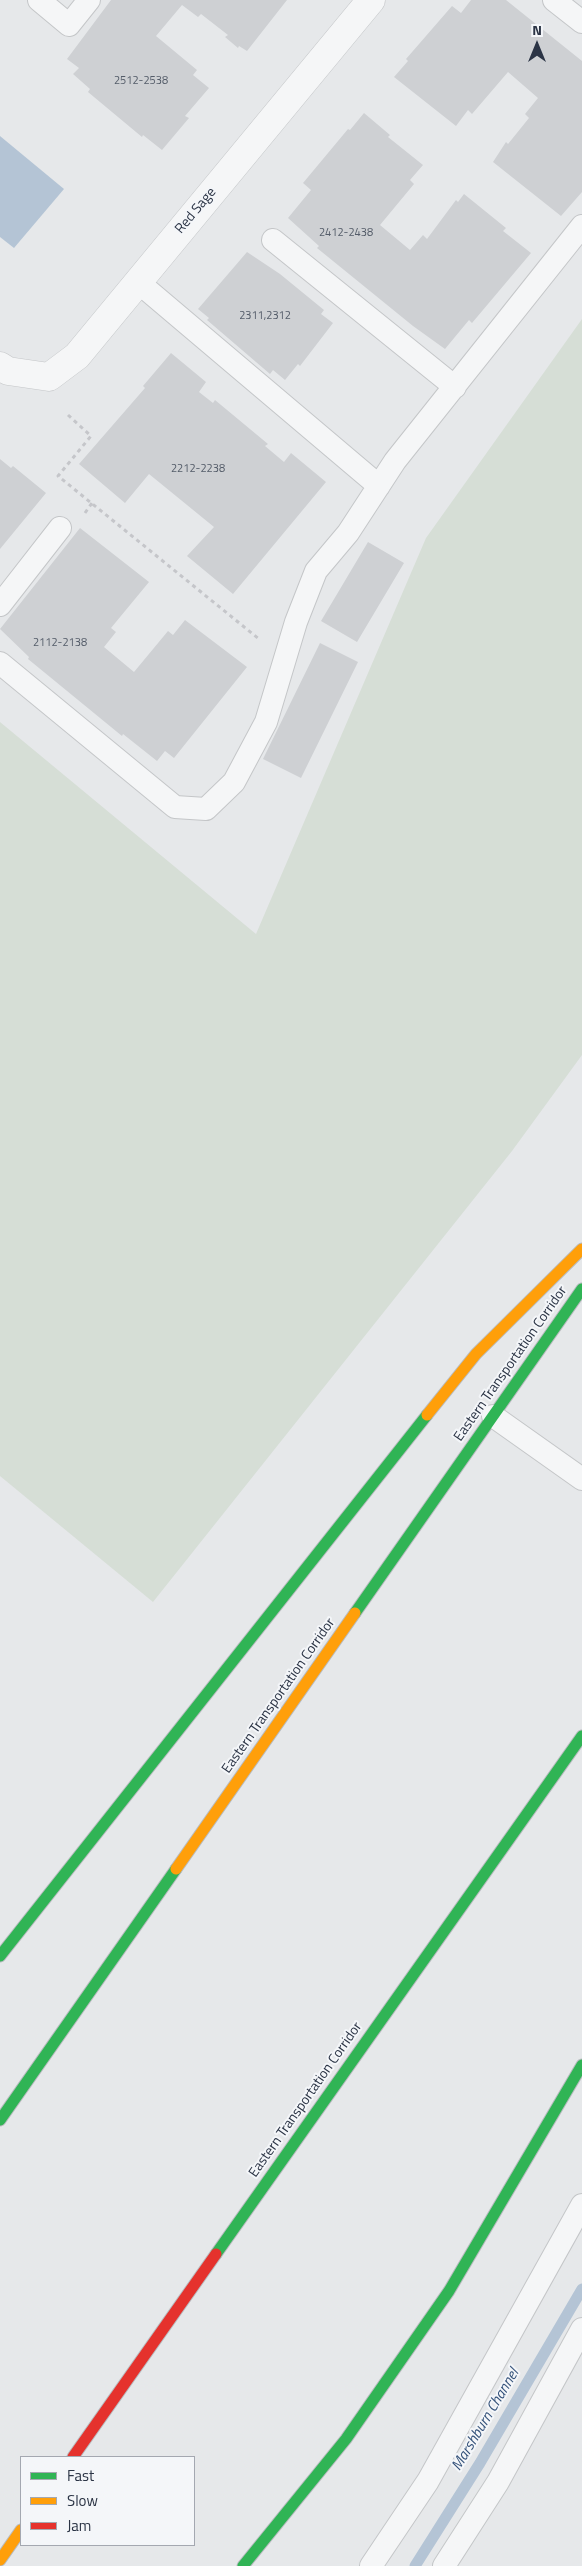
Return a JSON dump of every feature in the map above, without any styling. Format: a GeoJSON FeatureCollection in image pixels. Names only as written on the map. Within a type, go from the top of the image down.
{"type":"FeatureCollection","features":[{"type":"Feature","properties":{"kind":"highway"},"geometry":{"type":"LineString","coordinates":[[0,1956],[476,1354],[582,1249]]}},
{"type":"Feature","properties":{"kind":"highway","name":"Eastern Transportation Corridor"},"geometry":{"type":"LineString","coordinates":[[0,2120],[582,1289]]}},
{"type":"Feature","properties":{"kind":"highway","name":"Eastern Transportation Corridor"},"geometry":{"type":"LineString","coordinates":[[74,2456],[582,1736]]}},
{"type":"Feature","properties":{"kind":"highway"},"geometry":{"type":"LineString","coordinates":[[243,2566],[346,2439],[449,2291],[582,2065]]}},
{"type":"Feature","properties":{"kind":"highway"},"geometry":{"type":"LineString","coordinates":[[0,2560],[20,2531]]}},
{"type":"Feature","properties":{"kind":"street","name":"Red Sage"},"geometry":{"type":"LineString","coordinates":[[0,366],[8,371],[49,377],[76,356],[371,0]]}},
{"type":"Feature","properties":{"kind":"lane"},"geometry":{"type":"LineString","coordinates":[[39,0],[69,25],[89,0]]}},
{"type":"Feature","properties":{"kind":"lane"},"geometry":{"type":"LineString","coordinates":[[554,0],[582,22]]}},
{"type":"Feature","properties":{"kind":"lane"},"geometry":{"type":"LineString","coordinates":[[0,663],[175,807],[206,809],[234,782],[261,731],[296,622],[316,572],[348,533],[395,461],[582,226]]}},
{"type":"Feature","properties":{"kind":"lane"},"geometry":{"type":"LineString","coordinates":[[273,240],[454,387]]}},
{"type":"Feature","properties":{"kind":"lane"},"geometry":{"type":"LineString","coordinates":[[138,282],[379,486]]}},
{"type":"Feature","properties":{"kind":"lane"},"geometry":{"type":"LineString","coordinates":[[0,605],[60,528]]}},
{"type":"Feature","properties":{"kind":"lane"},"geometry":{"type":"LineString","coordinates":[[493,1416],[582,1480]]}},
{"type":"Feature","properties":{"kind":"lane"},"geometry":{"type":"LineString","coordinates":[[371,2566],[428,2481],[582,2205]]}},
{"type":"Feature","properties":{"kind":"lane"},"geometry":{"type":"LineString","coordinates":[[444,2566],[498,2482],[582,2329]]}},
{"type":"Feature","properties":{"kind":"path"},"geometry":{"type":"LineString","coordinates":[[68,415],[92,436],[58,476],[284,660]]}},
{"type":"Feature","properties":{"kind":"shaded area"},"geometry":{"type":"Polygon","coordinates":[[[582,319],[582,1055],[512,1151],[153,1602],[0,1476],[0,722],[256,934],[426,538],[582,319]]]}},
{"type":"Feature","properties":{"kind":"water"},"geometry":{"type":"Polygon","coordinates":[[[0,136],[64,189],[14,248],[0,237],[0,136]]]}},
{"type":"Feature","properties":{"kind":"building"},"geometry":{"type":"Polygon","coordinates":[[[111,0],[287,0],[247,51],[239,46],[238,48],[225,37],[228,35],[201,14],[198,17],[182,5],[156,36],[197,70],[193,75],[209,88],[185,116],[189,118],[162,150],[143,135],[142,137],[88,92],[90,89],[73,74],[79,68],[67,59],[111,0]]]}},
{"type":"Feature","properties":{"kind":"building"},"geometry":{"type":"Polygon","coordinates":[[[471,0],[506,0],[582,61],[582,192],[561,216],[493,162],[506,142],[508,144],[529,118],[525,114],[538,98],[508,72],[472,114],[468,110],[456,126],[394,77],[408,61],[406,59],[452,6],[461,13],[471,0]]]}},
{"type":"Feature","properties":{"kind":"building"},"geometry":{"type":"Polygon","coordinates":[[[364,113],[390,135],[388,137],[423,165],[410,180],[414,184],[380,225],[410,250],[423,235],[427,239],[456,200],[458,202],[464,194],[506,228],[503,231],[531,253],[472,323],[469,320],[445,349],[413,326],[317,248],[319,246],[288,218],[311,190],[303,183],[348,129],[350,130],[364,113]]]}},
{"type":"Feature","properties":{"kind":"building"},"geometry":{"type":"Polygon","coordinates":[[[247,252],[280,274],[324,310],[321,314],[333,323],[300,366],[298,364],[285,380],[273,370],[270,374],[207,320],[209,318],[198,309],[247,252]]]}},
{"type":"Feature","properties":{"kind":"building"},"geometry":{"type":"Polygon","coordinates":[[[171,353],[206,382],[199,392],[213,403],[215,400],[268,444],[265,446],[284,462],[291,453],[326,482],[233,594],[187,556],[214,527],[149,474],[125,503],[79,464],[145,388],[143,386],[171,353]]]}},
{"type":"Feature","properties":{"kind":"building"},"geometry":{"type":"Polygon","coordinates":[[[0,459],[11,468],[13,466],[46,493],[0,549],[0,459]]]}},
{"type":"Feature","properties":{"kind":"building"},"geometry":{"type":"Polygon","coordinates":[[[80,528],[149,582],[111,628],[116,632],[104,647],[134,672],[168,631],[173,635],[185,620],[247,667],[174,758],[165,751],[157,761],[123,734],[122,736],[28,659],[29,657],[0,629],[80,528]]]}},
{"type":"Feature","properties":{"kind":"building"},"geometry":{"type":"Polygon","coordinates":[[[368,542],[404,563],[357,642],[321,621],[368,542]]]}},
{"type":"Feature","properties":{"kind":"building"},"geometry":{"type":"Polygon","coordinates":[[[320,643],[358,662],[301,778],[263,759],[320,643]]]}},
{"type":"Feature","properties":{"kind":"waterway","name":"Marshburn Channel"},"geometry":{"type":"LineString","coordinates":[[415,2566],[480,2463],[582,2289]]}},
{"type":"Feature","properties":{"kind":"traffic: fast"},"geometry":{"type":"LineString","coordinates":[[355,1613],[582,1289]]}},
{"type":"Feature","properties":{"kind":"traffic: fast"},"geometry":{"type":"LineString","coordinates":[[0,1956],[427,1415]]}},
{"type":"Feature","properties":{"kind":"traffic: fast"},"geometry":{"type":"LineString","coordinates":[[216,2254],[582,1736]]}},
{"type":"Feature","properties":{"kind":"traffic: fast"},"geometry":{"type":"LineString","coordinates":[[0,2120],[176,1869]]}},
{"type":"Feature","properties":{"kind":"traffic: fast"},"geometry":{"type":"LineString","coordinates":[[243,2566],[346,2439],[449,2291],[582,2065]]}},
{"type":"Feature","properties":{"kind":"traffic: slow"},"geometry":{"type":"LineString","coordinates":[[427,1415],[476,1354],[582,1249]]}},
{"type":"Feature","properties":{"kind":"traffic: slow"},"geometry":{"type":"LineString","coordinates":[[176,1869],[355,1613]]}},
{"type":"Feature","properties":{"kind":"traffic: slow"},"geometry":{"type":"LineString","coordinates":[[0,2560],[20,2531]]}},
{"type":"Feature","properties":{"kind":"traffic: jam"},"geometry":{"type":"LineString","coordinates":[[74,2456],[216,2254]]}}]}
